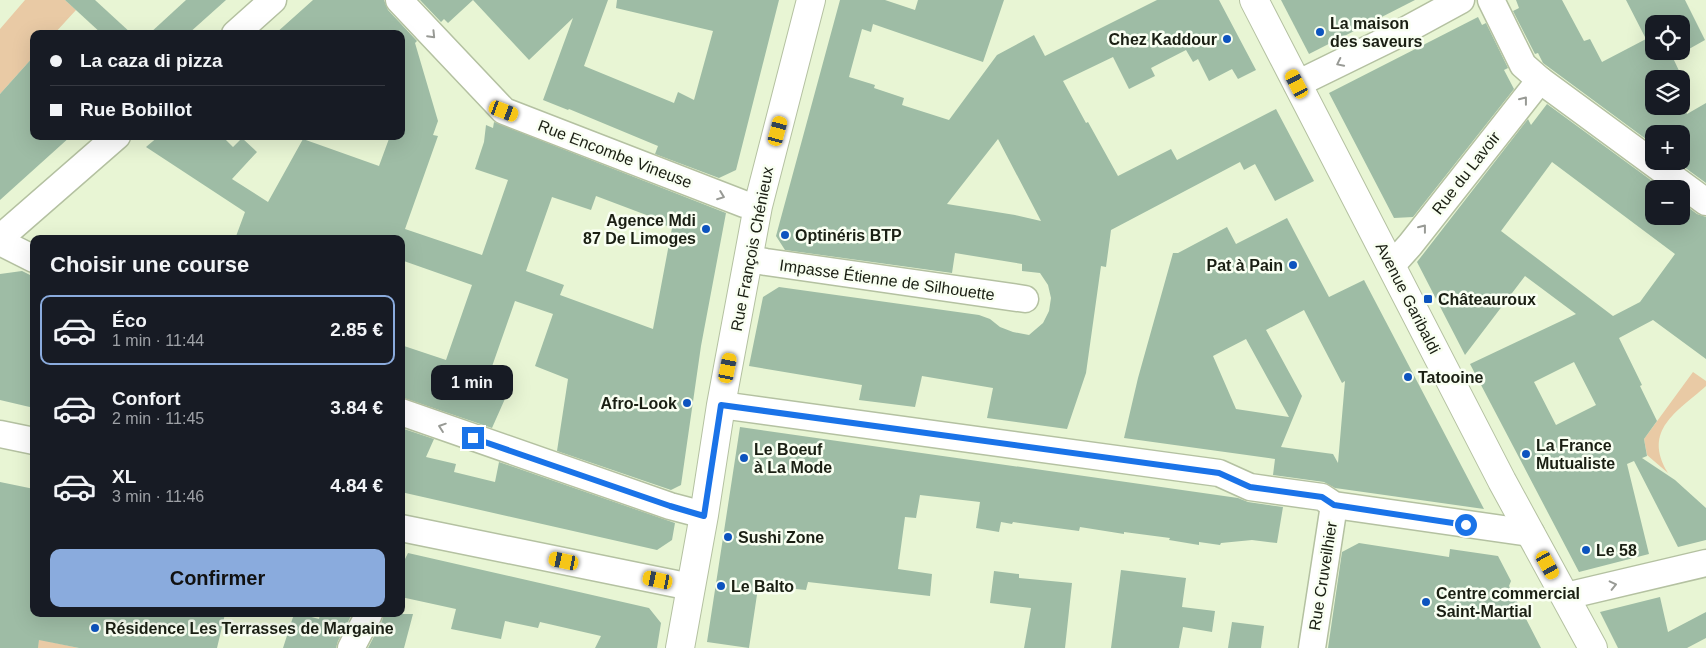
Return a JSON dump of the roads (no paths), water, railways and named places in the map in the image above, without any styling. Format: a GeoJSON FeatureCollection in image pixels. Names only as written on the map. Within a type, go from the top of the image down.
{"type":"FeatureCollection","features":[{"type":"Feature","properties":{"kind":"main road","name":"Rue François Chénieux"},"geometry":{"type":"LineString","coordinates":[[680,648],[704,516],[721,405],[750,258],[758,206],[812,0]]}},
{"type":"Feature","properties":{"kind":"main road","name":"Avenue Garibaldi"},"geometry":{"type":"LineString","coordinates":[[1254,0],[1499,475],[1593,648]]}},
{"type":"Feature","properties":{"kind":"street"},"geometry":{"type":"LineString","coordinates":[[240,30],[274,0]]}},
{"type":"Feature","properties":{"kind":"street","name":"Rue Encombe Vineuse"},"geometry":{"type":"LineString","coordinates":[[398,0],[504,111],[744,204],[758,206]]}},
{"type":"Feature","properties":{"kind":"street"},"geometry":{"type":"LineString","coordinates":[[1297,84],[1393,37],[1461,0]]}},
{"type":"Feature","properties":{"kind":"street"},"geometry":{"type":"LineString","coordinates":[[1491,0],[1523,65],[1540,80],[1706,202]]}},
{"type":"Feature","properties":{"kind":"street","name":"Rue du Lavoir"},"geometry":{"type":"LineString","coordinates":[[1392,265],[1410,245],[1540,80]]}},
{"type":"Feature","properties":{"kind":"street"},"geometry":{"type":"LineString","coordinates":[[0,238],[112,140]]}},
{"type":"Feature","properties":{"kind":"street"},"geometry":{"type":"LineString","coordinates":[[0,242],[30,257]]}},
{"type":"Feature","properties":{"kind":"street","name":"Impasse Étienne de Silhouette"},"geometry":{"type":"LineString","coordinates":[[750,258],[766,262],[1025,299]]}},
{"type":"Feature","properties":{"kind":"street"},"geometry":{"type":"LineString","coordinates":[[721,405],[1219,473],[1250,487],[1322,497],[1334,505],[1531,533]]}},
{"type":"Feature","properties":{"kind":"street"},"geometry":{"type":"LineString","coordinates":[[405,413],[670,506],[704,516]]}},
{"type":"Feature","properties":{"kind":"street"},"geometry":{"type":"LineString","coordinates":[[0,434],[30,441]]}},
{"type":"Feature","properties":{"kind":"street","name":"Rue Cruveilhier"},"geometry":{"type":"LineString","coordinates":[[1312,648],[1334,505]]}},
{"type":"Feature","properties":{"kind":"street"},"geometry":{"type":"LineString","coordinates":[[405,536],[691,587]]}},
{"type":"Feature","properties":{"kind":"street"},"geometry":{"type":"LineString","coordinates":[[1566,596],[1706,563]]}},
{"type":"Feature","properties":{"kind":"street"},"geometry":{"type":"LineString","coordinates":[[351,648],[366,617]]}},
{"type":"Feature","properties":{"kind":"place","name":"La maison des saveurs"},"geometry":{"type":"Point","coordinates":[1320,32]}},
{"type":"Feature","properties":{"kind":"place","name":"Chez Kaddour"},"geometry":{"type":"Point","coordinates":[1227,39]}},
{"type":"Feature","properties":{"kind":"place","name":"Agence Mdi 87 De Limoges"},"geometry":{"type":"Point","coordinates":[706,229]}},
{"type":"Feature","properties":{"kind":"place","name":"Optinéris BTP"},"geometry":{"type":"Point","coordinates":[785,235]}},
{"type":"Feature","properties":{"kind":"place","name":"Pat à Pain"},"geometry":{"type":"Point","coordinates":[1293,265]}},
{"type":"Feature","properties":{"kind":"place","name":"Châteauroux"},"geometry":{"type":"Point","coordinates":[1428,299]}},
{"type":"Feature","properties":{"kind":"place","name":"Tatooine"},"geometry":{"type":"Point","coordinates":[1408,377]}},
{"type":"Feature","properties":{"kind":"place","name":"Afro-Look"},"geometry":{"type":"Point","coordinates":[687,403]}},
{"type":"Feature","properties":{"kind":"place","name":"La France Mutualiste"},"geometry":{"type":"Point","coordinates":[1526,454]}},
{"type":"Feature","properties":{"kind":"place","name":"Le Boeuf à La Mode"},"geometry":{"type":"Point","coordinates":[744,458]}},
{"type":"Feature","properties":{"kind":"place","name":"Sushi Zone"},"geometry":{"type":"Point","coordinates":[728,537]}},
{"type":"Feature","properties":{"kind":"place","name":"Le 58"},"geometry":{"type":"Point","coordinates":[1586,550]}},
{"type":"Feature","properties":{"kind":"place","name":"Le Balto"},"geometry":{"type":"Point","coordinates":[721,586]}},
{"type":"Feature","properties":{"kind":"place","name":"Centre commercial Saint-Martial"},"geometry":{"type":"Point","coordinates":[1426,602]}},
{"type":"Feature","properties":{"kind":"place","name":"Résidence Les Terrasses de Margaine"},"geometry":{"type":"Point","coordinates":[95,628]}}]}
